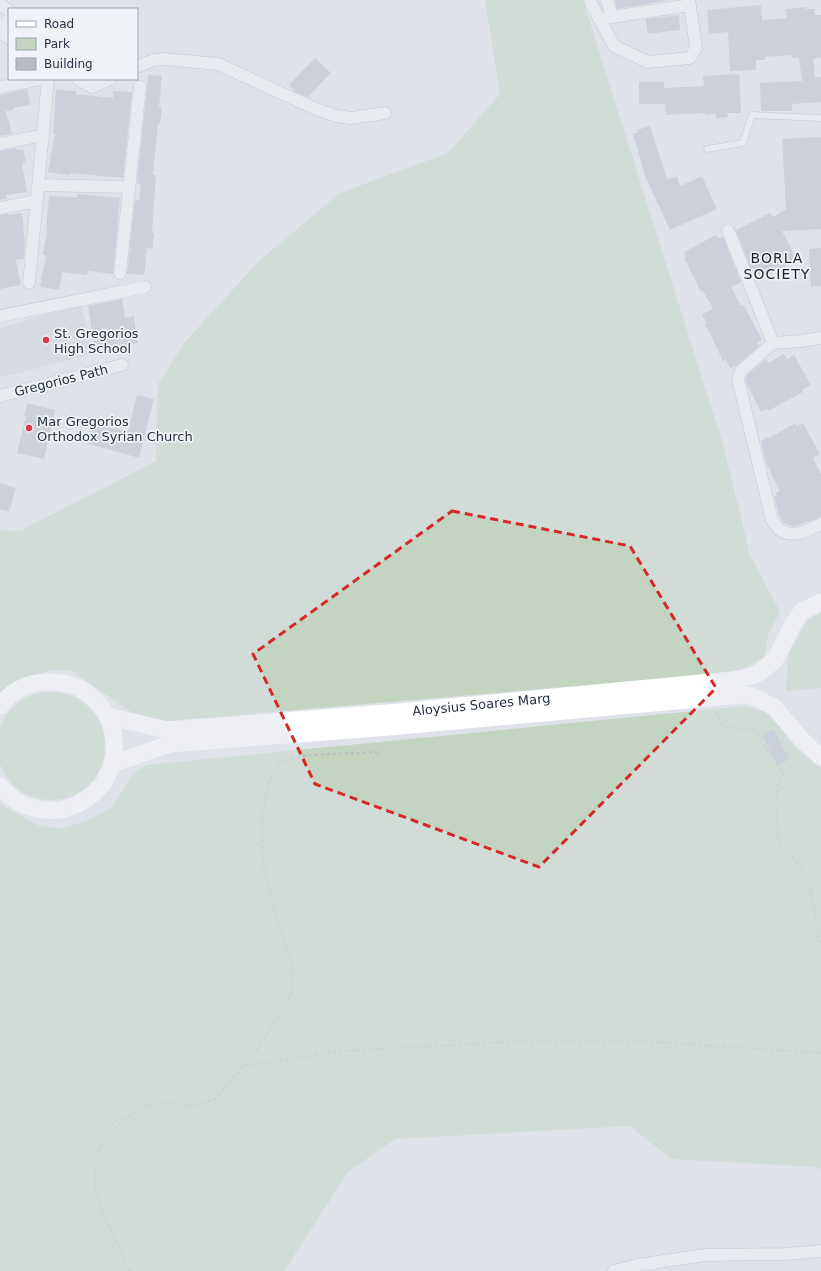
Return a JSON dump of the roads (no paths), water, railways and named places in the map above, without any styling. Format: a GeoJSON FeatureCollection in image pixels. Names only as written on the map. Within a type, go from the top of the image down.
{"type":"FeatureCollection","features":[{"type":"Feature","properties":{"kind":"main road","name":"Aloysius Soares Marg"},"geometry":{"type":"LineString","coordinates":[[112,764],[170,744],[389,720],[712,689],[757,674],[775,660],[793,624],[802,611],[821,602]]}},
{"type":"Feature","properties":{"kind":"main road"},"geometry":{"type":"LineString","coordinates":[[0,706],[4,700],[20,688],[40,682],[60,682],[79,688],[96,700],[108,716],[113,731],[115,748],[112,764],[103,784],[87,799],[67,809],[46,811],[24,806],[6,793],[0,786]]}},
{"type":"Feature","properties":{"kind":"main road","name":"Aloysius Soares Marg"},"geometry":{"type":"LineString","coordinates":[[712,689],[752,696],[774,708],[803,741],[821,757]]}},
{"type":"Feature","properties":{"kind":"main road","name":"Aloysius Soares Marg"},"geometry":{"type":"LineString","coordinates":[[108,716],[167,730],[389,720]]}},
{"type":"Feature","properties":{"kind":"street"},"geometry":{"type":"LineString","coordinates":[[590,0],[599,19],[614,46],[648,62],[690,58],[696,48],[689,3],[668,4],[599,19]]}},
{"type":"Feature","properties":{"kind":"street"},"geometry":{"type":"LineString","coordinates":[[607,0],[612,17]]}},
{"type":"Feature","properties":{"kind":"street"},"geometry":{"type":"LineString","coordinates":[[0,4],[8,10]]}},
{"type":"Feature","properties":{"kind":"street"},"geometry":{"type":"LineString","coordinates":[[0,29],[8,20]]}},
{"type":"Feature","properties":{"kind":"street"},"geometry":{"type":"LineString","coordinates":[[138,67],[153,60],[164,59],[218,64],[316,109],[336,116],[351,118],[385,113]]}},
{"type":"Feature","properties":{"kind":"street"},"geometry":{"type":"LineString","coordinates":[[0,87],[35,80]]}},
{"type":"Feature","properties":{"kind":"street"},"geometry":{"type":"LineString","coordinates":[[30,283],[48,80]]}},
{"type":"Feature","properties":{"kind":"street"},"geometry":{"type":"LineString","coordinates":[[80,80],[92,87],[108,80]]}},
{"type":"Feature","properties":{"kind":"street"},"geometry":{"type":"LineString","coordinates":[[120,273],[140,87]]}},
{"type":"Feature","properties":{"kind":"street"},"geometry":{"type":"LineString","coordinates":[[0,144],[43,135]]}},
{"type":"Feature","properties":{"kind":"street"},"geometry":{"type":"LineString","coordinates":[[38,185],[130,187]]}},
{"type":"Feature","properties":{"kind":"street"},"geometry":{"type":"LineString","coordinates":[[0,208],[37,201]]}},
{"type":"Feature","properties":{"kind":"street"},"geometry":{"type":"LineString","coordinates":[[728,230],[773,343]]}},
{"type":"Feature","properties":{"kind":"street"},"geometry":{"type":"LineString","coordinates":[[0,316],[145,287]]}},
{"type":"Feature","properties":{"kind":"street"},"geometry":{"type":"LineString","coordinates":[[821,338],[773,343],[741,371],[738,378],[772,520],[780,530],[790,533],[802,533],[821,524]]}},
{"type":"Feature","properties":{"kind":"street","name":"Gregorios Path"},"geometry":{"type":"LineString","coordinates":[[0,396],[122,365]]}},
{"type":"Feature","properties":{"kind":"street"},"geometry":{"type":"LineString","coordinates":[[614,1271],[637,1265],[705,1255],[786,1254],[821,1251]]}},
{"type":"Feature","properties":{"kind":"lane"},"geometry":{"type":"LineString","coordinates":[[707,149],[743,143],[752,115],[821,118]]}},
{"type":"Feature","properties":{"kind":"place","name":"St. Gregorios High School"},"geometry":{"type":"Point","coordinates":[46,340]}},
{"type":"Feature","properties":{"kind":"place","name":"Mar Gregorios Orthodox Syrian Church"},"geometry":{"type":"Point","coordinates":[29,428]}},
{"type":"Feature","properties":{"kind":"district","name":"BORLA SOCIETY"},"geometry":{"type":"Point","coordinates":[777,266]}}]}
